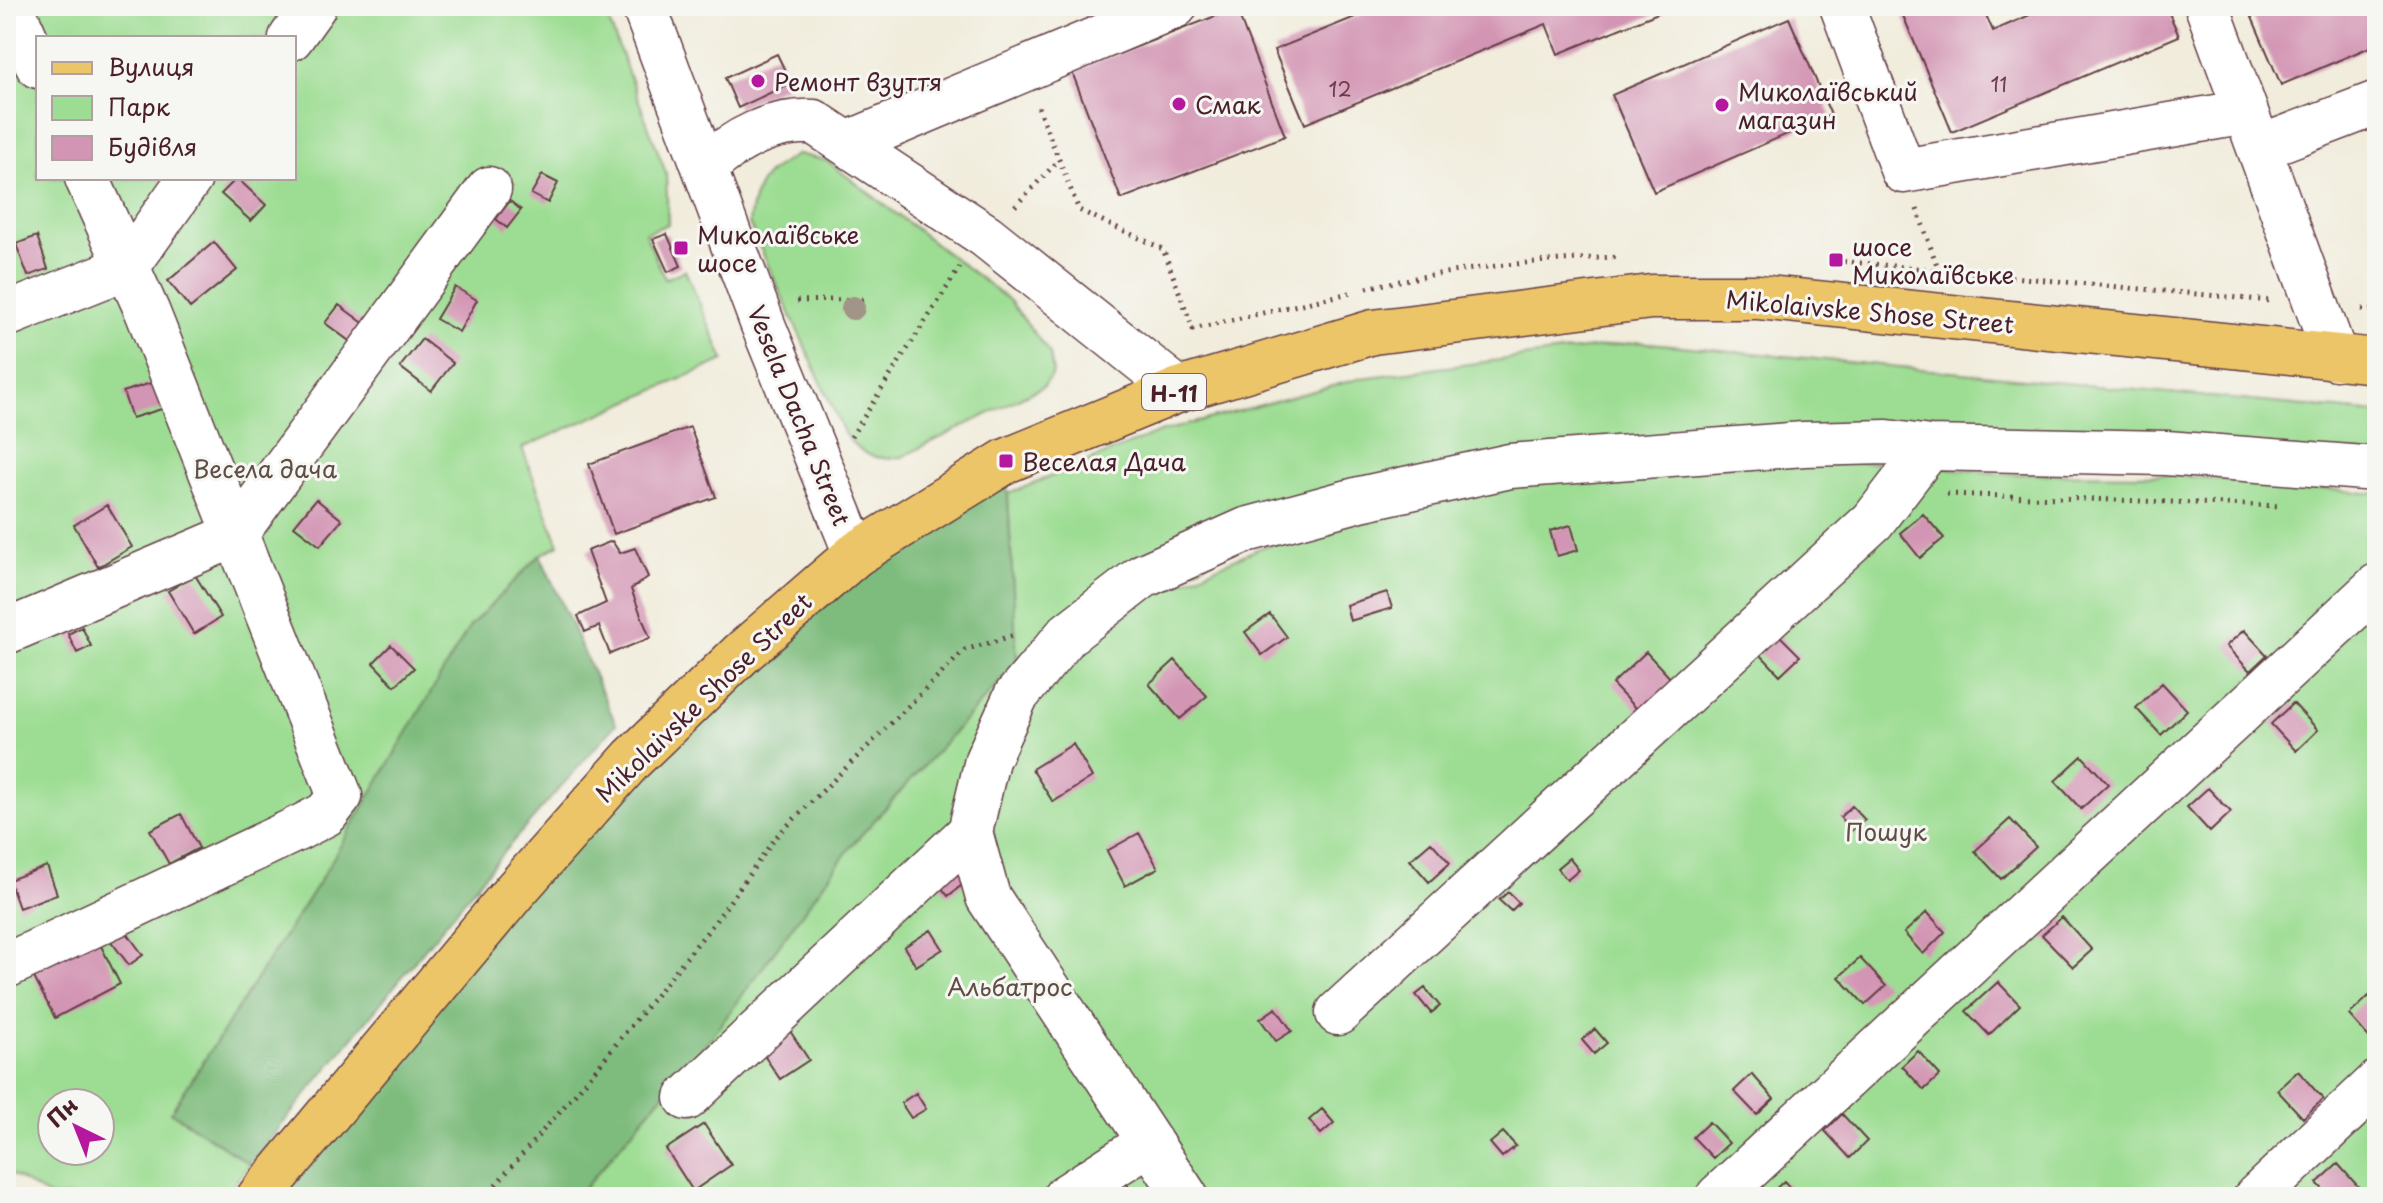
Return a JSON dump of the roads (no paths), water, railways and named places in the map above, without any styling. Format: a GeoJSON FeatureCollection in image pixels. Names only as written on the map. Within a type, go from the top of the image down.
{"type":"FeatureCollection","features":[{"type":"Feature","properties":{"kind":"main road","name":"Mikolaivske Shose Street"},"geometry":{"type":"LineString","coordinates":[[266,1189],[514,892],[632,759],[743,652],[856,554],[1006,461],[1179,390],[1373,332],[1651,297],[1759,297],[2357,360]]}},
{"type":"Feature","properties":{"kind":"street"},"geometry":{"type":"LineString","coordinates":[[11,6],[36,62]]}},
{"type":"Feature","properties":{"kind":"street"},"geometry":{"type":"LineString","coordinates":[[292,36],[314,6]]}},
{"type":"Feature","properties":{"kind":"street","name":"Vesela Dacha Street"},"geometry":{"type":"LineString","coordinates":[[644,6],[757,310],[856,554]]}},
{"type":"Feature","properties":{"kind":"street"},"geometry":{"type":"LineString","coordinates":[[849,143],[1175,6]]}},
{"type":"Feature","properties":{"kind":"street"},"geometry":{"type":"LineString","coordinates":[[1842,6],[1903,171],[2252,130],[2377,103]]}},
{"type":"Feature","properties":{"kind":"street"},"geometry":{"type":"LineString","coordinates":[[2207,6],[2252,130],[2357,360]]}},
{"type":"Feature","properties":{"kind":"street"},"geometry":{"type":"LineString","coordinates":[[705,168],[725,148],[788,121],[814,122],[986,236],[1179,390]]}},
{"type":"Feature","properties":{"kind":"street"},"geometry":{"type":"LineString","coordinates":[[6,966],[301,827],[326,814],[340,796],[127,267],[88,180]]}},
{"type":"Feature","properties":{"kind":"street"},"geometry":{"type":"LineString","coordinates":[[6,315],[127,267],[189,180]]}},
{"type":"Feature","properties":{"kind":"street"},"geometry":{"type":"LineString","coordinates":[[6,632],[235,535],[489,189]]}},
{"type":"Feature","properties":{"kind":"street"},"geometry":{"type":"LineString","coordinates":[[1186,1197],[988,897],[970,832],[987,760],[1016,696],[1068,634],[1143,576],[1246,530],[1360,499],[1495,469],[1804,444],[1887,442],[2013,453],[2166,453],[2377,469]]}},
{"type":"Feature","properties":{"kind":"street"},"geometry":{"type":"LineString","coordinates":[[1338,1013],[1850,543],[1898,492],[1929,448]]}},
{"type":"Feature","properties":{"kind":"street"},"geometry":{"type":"LineString","coordinates":[[1718,1197],[2377,586]]}},
{"type":"Feature","properties":{"kind":"street"},"geometry":{"type":"LineString","coordinates":[[687,1098],[970,832]]}},
{"type":"Feature","properties":{"kind":"street"},"geometry":{"type":"LineString","coordinates":[[2256,1197],[2377,1083]]}},
{"type":"Feature","properties":{"kind":"street"},"geometry":{"type":"LineString","coordinates":[[1065,1197],[1150,1142]]}},
{"type":"Feature","properties":{"kind":"place","name":"Ремонт взуття"},"geometry":{"type":"Point","coordinates":[758,81]}},
{"type":"Feature","properties":{"kind":"place","name":"Смак"},"geometry":{"type":"Point","coordinates":[1179,104]}},
{"type":"Feature","properties":{"kind":"place","name":"Миколаївський магазин"},"geometry":{"type":"Point","coordinates":[1722,105]}},
{"type":"Feature","properties":{"kind":"place","name":"Миколаївське шосе"},"geometry":{"type":"Point","coordinates":[681,248]}},
{"type":"Feature","properties":{"kind":"place","name":"шосе Миколаївське"},"geometry":{"type":"Point","coordinates":[1836,260]}},
{"type":"Feature","properties":{"kind":"place","name":"Веселая Дача"},"geometry":{"type":"Point","coordinates":[1006,461]}},
{"type":"Feature","properties":{"kind":"park label","name":"Весела дача"},"geometry":{"type":"Point","coordinates":[265,468]}},
{"type":"Feature","properties":{"kind":"park label","name":"Пошук"},"geometry":{"type":"Point","coordinates":[1886,831]}},
{"type":"Feature","properties":{"kind":"park label","name":"Альбатрос"},"geometry":{"type":"Point","coordinates":[1010,986]}}]}
